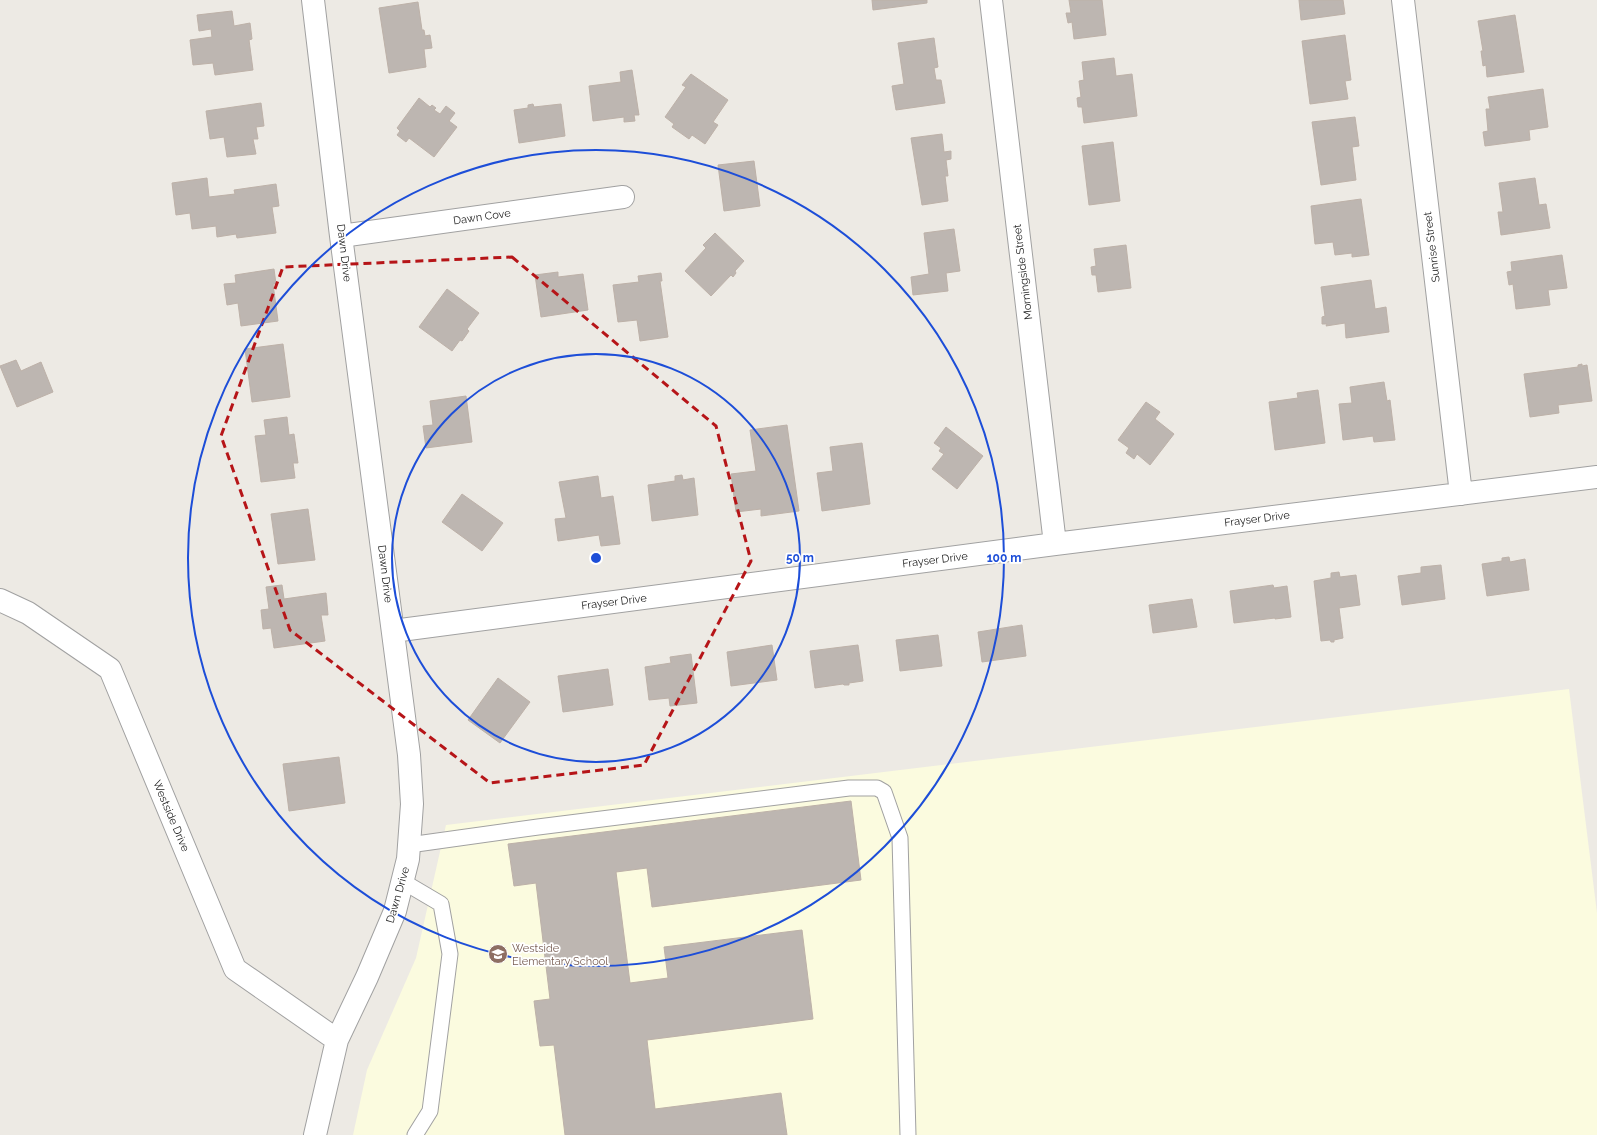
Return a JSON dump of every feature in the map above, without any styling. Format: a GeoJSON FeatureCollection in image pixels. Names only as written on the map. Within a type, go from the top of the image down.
{"type":"FeatureCollection","features":[{"type":"Feature","properties":{"kind":"street","name":"Dawn Drive"},"geometry":{"type":"LineString","coordinates":[[313,0],[341,236],[409,755],[412,804],[408,859],[395,912],[367,977],[337,1040],[315,1135]]}},
{"type":"Feature","properties":{"kind":"street","name":"Morningside Street"},"geometry":{"type":"LineString","coordinates":[[991,0],[1055,544]]}},
{"type":"Feature","properties":{"kind":"street","name":"Sunrise Street"},"geometry":{"type":"LineString","coordinates":[[1403,0],[1461,494]]}},
{"type":"Feature","properties":{"kind":"street","name":"Dawn Cove"},"geometry":{"type":"LineString","coordinates":[[341,236],[622,198]]}},
{"type":"Feature","properties":{"kind":"street","name":"Frayser Drive"},"geometry":{"type":"LineString","coordinates":[[393,631],[1055,544],[1597,477]]}},
{"type":"Feature","properties":{"kind":"street","name":"Westside Drive"},"geometry":{"type":"LineString","coordinates":[[0,600],[28,613],[110,669],[235,969],[337,1040]]}},
{"type":"Feature","properties":{"kind":"lane"},"geometry":{"type":"LineString","coordinates":[[409,845],[538,826],[841,789],[877,788],[884,792],[900,838],[908,1135]]}},
{"type":"Feature","properties":{"kind":"lane"},"geometry":{"type":"LineString","coordinates":[[402,881],[441,904],[450,954],[430,1111],[415,1135]]}},
{"type":"Feature","properties":{"kind":"highlighted area"},"geometry":{"type":"Polygon","coordinates":[[[512,257],[716,426],[751,561],[644,765],[490,783],[290,630],[221,436],[283,267],[512,257]]]}},
{"type":"Feature","properties":{"kind":"shaded area"},"geometry":{"type":"Polygon","coordinates":[[[1569,689],[1597,913],[1597,1135],[353,1135],[367,1070],[416,958],[446,825],[1569,689]]]}},
{"type":"Feature","properties":{"kind":"building"},"geometry":{"type":"Polygon","coordinates":[[[872,0],[927,0],[927,3],[873,10],[872,0]]]}},
{"type":"Feature","properties":{"kind":"building"},"geometry":{"type":"Polygon","coordinates":[[[1069,0],[1102,0],[1106,35],[1074,39],[1072,22],[1068,23],[1066,13],[1071,13],[1069,0]]]}},
{"type":"Feature","properties":{"kind":"building"},"geometry":{"type":"Polygon","coordinates":[[[1299,0],[1343,0],[1345,14],[1301,20],[1299,0]]]}},
{"type":"Feature","properties":{"kind":"building"},"geometry":{"type":"Polygon","coordinates":[[[418,2],[422,30],[424,30],[425,36],[430,35],[432,48],[424,49],[426,67],[389,73],[379,8],[418,2]]]}},
{"type":"Feature","properties":{"kind":"building"},"geometry":{"type":"Polygon","coordinates":[[[232,11],[234,26],[250,23],[252,39],[249,40],[253,70],[215,75],[213,63],[193,65],[190,40],[212,37],[211,29],[199,31],[197,15],[232,11]]]}},
{"type":"Feature","properties":{"kind":"building"},"geometry":{"type":"Polygon","coordinates":[[[1515,15],[1524,72],[1487,77],[1486,65],[1483,66],[1481,51],[1483,51],[1478,21],[1515,15]]]}},
{"type":"Feature","properties":{"kind":"building"},"geometry":{"type":"Polygon","coordinates":[[[1345,35],[1351,80],[1345,81],[1348,99],[1310,104],[1302,41],[1345,35]]]}},
{"type":"Feature","properties":{"kind":"building"},"geometry":{"type":"Polygon","coordinates":[[[934,38],[938,67],[934,68],[936,80],[941,80],[945,103],[896,110],[892,86],[904,84],[898,43],[934,38]]]}},
{"type":"Feature","properties":{"kind":"building"},"geometry":{"type":"Polygon","coordinates":[[[1114,58],[1116,76],[1132,74],[1137,116],[1084,123],[1082,107],[1078,107],[1077,98],[1081,97],[1079,81],[1084,80],[1082,62],[1114,58]]]}},
{"type":"Feature","properties":{"kind":"building"},"geometry":{"type":"Polygon","coordinates":[[[632,70],[639,115],[634,115],[635,121],[624,122],[624,117],[593,121],[589,86],[621,82],[620,72],[632,70]]]}},
{"type":"Feature","properties":{"kind":"building"},"geometry":{"type":"Polygon","coordinates":[[[691,74],[728,100],[713,122],[718,125],[705,144],[692,135],[689,139],[672,127],[674,124],[665,117],[686,87],[682,85],[691,74]]]}},
{"type":"Feature","properties":{"kind":"building"},"geometry":{"type":"Polygon","coordinates":[[[1543,89],[1548,127],[1529,130],[1530,140],[1485,146],[1483,132],[1488,131],[1486,109],[1490,109],[1488,97],[1543,89]]]}},
{"type":"Feature","properties":{"kind":"building"},"geometry":{"type":"Polygon","coordinates":[[[419,98],[430,107],[432,105],[436,108],[434,110],[440,114],[446,106],[455,113],[449,121],[457,127],[434,157],[409,138],[406,142],[397,135],[400,131],[397,128],[419,98]]]}},
{"type":"Feature","properties":{"kind":"building"},"geometry":{"type":"Polygon","coordinates":[[[261,103],[264,126],[256,127],[258,139],[253,139],[256,154],[227,157],[224,137],[210,139],[206,111],[261,103]]]}},
{"type":"Feature","properties":{"kind":"building"},"geometry":{"type":"Polygon","coordinates":[[[533,104],[534,107],[561,104],[565,136],[519,143],[514,110],[528,108],[528,105],[533,104]]]}},
{"type":"Feature","properties":{"kind":"building"},"geometry":{"type":"Polygon","coordinates":[[[1355,117],[1359,146],[1352,147],[1356,180],[1321,185],[1312,122],[1355,117]]]}},
{"type":"Feature","properties":{"kind":"building"},"geometry":{"type":"Polygon","coordinates":[[[942,134],[944,152],[951,151],[951,159],[946,160],[948,176],[945,176],[948,201],[922,205],[911,138],[942,134]]]}},
{"type":"Feature","properties":{"kind":"building"},"geometry":{"type":"Polygon","coordinates":[[[1113,142],[1120,201],[1089,205],[1082,146],[1113,142]]]}},
{"type":"Feature","properties":{"kind":"building"},"geometry":{"type":"Polygon","coordinates":[[[754,161],[760,206],[724,211],[718,165],[754,161]]]}},
{"type":"Feature","properties":{"kind":"building"},"geometry":{"type":"Polygon","coordinates":[[[207,178],[209,197],[235,194],[234,190],[276,184],[279,206],[272,207],[276,233],[237,238],[236,234],[217,237],[216,226],[192,229],[190,213],[176,215],[172,183],[207,178]]]}},
{"type":"Feature","properties":{"kind":"building"},"geometry":{"type":"Polygon","coordinates":[[[1535,178],[1539,205],[1546,204],[1550,228],[1501,235],[1498,212],[1503,212],[1499,183],[1535,178]]]}},
{"type":"Feature","properties":{"kind":"building"},"geometry":{"type":"Polygon","coordinates":[[[1361,199],[1369,255],[1352,257],[1352,253],[1335,255],[1333,242],[1315,244],[1311,206],[1361,199]]]}},
{"type":"Feature","properties":{"kind":"building"},"geometry":{"type":"Polygon","coordinates":[[[954,229],[960,271],[946,273],[948,291],[913,295],[911,277],[929,274],[924,233],[954,229]]]}},
{"type":"Feature","properties":{"kind":"building"},"geometry":{"type":"Polygon","coordinates":[[[715,233],[744,261],[735,271],[736,273],[733,277],[731,275],[711,296],[685,271],[706,248],[703,245],[715,233]]]}},
{"type":"Feature","properties":{"kind":"building"},"geometry":{"type":"Polygon","coordinates":[[[1126,245],[1131,288],[1098,292],[1096,275],[1092,275],[1091,267],[1096,266],[1094,249],[1126,245]]]}},
{"type":"Feature","properties":{"kind":"building"},"geometry":{"type":"Polygon","coordinates":[[[1562,255],[1567,288],[1548,290],[1550,305],[1516,309],[1513,284],[1509,285],[1507,272],[1512,271],[1511,262],[1562,255]]]}},
{"type":"Feature","properties":{"kind":"building"},"geometry":{"type":"Polygon","coordinates":[[[274,269],[276,284],[273,284],[278,321],[241,326],[238,303],[227,305],[224,284],[236,283],[235,275],[274,269]]]}},
{"type":"Feature","properties":{"kind":"building"},"geometry":{"type":"Polygon","coordinates":[[[558,272],[558,277],[583,274],[588,310],[541,317],[535,275],[558,272]]]}},
{"type":"Feature","properties":{"kind":"building"},"geometry":{"type":"Polygon","coordinates":[[[661,273],[662,281],[660,281],[668,337],[640,341],[637,320],[618,322],[613,285],[639,282],[638,276],[661,273]]]}},
{"type":"Feature","properties":{"kind":"building"},"geometry":{"type":"Polygon","coordinates":[[[1371,280],[1375,309],[1386,307],[1389,332],[1346,338],[1345,323],[1326,326],[1327,324],[1322,324],[1322,317],[1325,316],[1321,287],[1371,280]]]}},
{"type":"Feature","properties":{"kind":"building"},"geometry":{"type":"Polygon","coordinates":[[[447,289],[479,313],[467,329],[469,331],[462,341],[460,340],[452,351],[419,327],[447,289]]]}},
{"type":"Feature","properties":{"kind":"building"},"geometry":{"type":"Polygon","coordinates":[[[283,344],[290,397],[252,402],[245,349],[283,344]]]}},
{"type":"Feature","properties":{"kind":"building"},"geometry":{"type":"Polygon","coordinates":[[[16,360],[21,371],[41,362],[53,392],[17,407],[0,366],[16,360]]]}},
{"type":"Feature","properties":{"kind":"building"},"geometry":{"type":"Polygon","coordinates":[[[1582,364],[1582,366],[1587,365],[1592,401],[1558,405],[1559,413],[1530,417],[1524,374],[1578,367],[1578,365],[1582,364]]]}},
{"type":"Feature","properties":{"kind":"building"},"geometry":{"type":"Polygon","coordinates":[[[1384,382],[1387,401],[1390,400],[1395,440],[1374,442],[1373,436],[1343,440],[1339,404],[1352,403],[1350,387],[1384,382]]]}},
{"type":"Feature","properties":{"kind":"building"},"geometry":{"type":"Polygon","coordinates":[[[1318,390],[1325,443],[1275,450],[1269,402],[1298,398],[1297,393],[1318,390]]]}},
{"type":"Feature","properties":{"kind":"building"},"geometry":{"type":"Polygon","coordinates":[[[466,396],[472,442],[426,448],[423,426],[433,425],[430,401],[466,396]]]}},
{"type":"Feature","properties":{"kind":"building"},"geometry":{"type":"Polygon","coordinates":[[[1146,402],[1160,412],[1155,419],[1174,434],[1150,465],[1137,454],[1134,459],[1126,453],[1129,448],[1118,440],[1146,402]]]}},
{"type":"Feature","properties":{"kind":"building"},"geometry":{"type":"Polygon","coordinates":[[[287,417],[289,435],[294,434],[298,463],[293,463],[295,478],[261,482],[255,436],[266,435],[264,420],[287,417]]]}},
{"type":"Feature","properties":{"kind":"building"},"geometry":{"type":"Polygon","coordinates":[[[787,425],[799,511],[761,516],[761,509],[736,512],[731,474],[756,471],[750,430],[787,425]]]}},
{"type":"Feature","properties":{"kind":"building"},"geometry":{"type":"Polygon","coordinates":[[[946,427],[983,456],[957,489],[932,469],[944,454],[939,451],[941,448],[934,443],[946,427]]]}},
{"type":"Feature","properties":{"kind":"building"},"geometry":{"type":"Polygon","coordinates":[[[862,443],[870,504],[822,511],[817,473],[833,471],[830,447],[862,443]]]}},
{"type":"Feature","properties":{"kind":"building"},"geometry":{"type":"Polygon","coordinates":[[[682,475],[683,480],[694,478],[698,515],[652,521],[648,485],[675,481],[675,476],[682,475]]]}},
{"type":"Feature","properties":{"kind":"building"},"geometry":{"type":"Polygon","coordinates":[[[598,476],[601,498],[613,496],[620,544],[601,546],[599,535],[558,541],[555,519],[566,518],[559,482],[598,476]]]}},
{"type":"Feature","properties":{"kind":"building"},"geometry":{"type":"Polygon","coordinates":[[[462,494],[503,523],[482,551],[442,522],[462,494]]]}},
{"type":"Feature","properties":{"kind":"building"},"geometry":{"type":"Polygon","coordinates":[[[308,509],[315,560],[278,564],[271,514],[308,509]]]}},
{"type":"Feature","properties":{"kind":"building"},"geometry":{"type":"Polygon","coordinates":[[[1509,557],[1510,562],[1525,559],[1529,590],[1487,596],[1482,564],[1502,561],[1502,558],[1509,557]]]}},
{"type":"Feature","properties":{"kind":"building"},"geometry":{"type":"Polygon","coordinates":[[[1441,565],[1445,599],[1402,605],[1398,576],[1421,573],[1421,567],[1441,565]]]}},
{"type":"Feature","properties":{"kind":"building"},"geometry":{"type":"Polygon","coordinates":[[[1339,572],[1340,577],[1356,575],[1360,605],[1339,608],[1343,638],[1334,640],[1334,642],[1331,642],[1330,640],[1321,641],[1314,581],[1331,578],[1331,573],[1339,572]]]}},
{"type":"Feature","properties":{"kind":"building"},"geometry":{"type":"Polygon","coordinates":[[[282,585],[284,599],[326,593],[328,615],[321,615],[325,641],[274,648],[271,628],[263,629],[261,610],[269,609],[266,587],[282,585]]]}},
{"type":"Feature","properties":{"kind":"building"},"geometry":{"type":"Polygon","coordinates":[[[1273,585],[1274,588],[1287,586],[1291,617],[1234,623],[1230,591],[1273,585]]]}},
{"type":"Feature","properties":{"kind":"building"},"geometry":{"type":"Polygon","coordinates":[[[1192,599],[1197,627],[1153,633],[1149,605],[1192,599]]]}},
{"type":"Feature","properties":{"kind":"building"},"geometry":{"type":"Polygon","coordinates":[[[1022,625],[1026,656],[982,662],[978,632],[1022,625]]]}},
{"type":"Feature","properties":{"kind":"building"},"geometry":{"type":"Polygon","coordinates":[[[938,635],[942,666],[900,671],[896,640],[938,635]]]}},
{"type":"Feature","properties":{"kind":"building"},"geometry":{"type":"Polygon","coordinates":[[[772,645],[777,680],[731,686],[727,652],[772,645]]]}},
{"type":"Feature","properties":{"kind":"building"},"geometry":{"type":"Polygon","coordinates":[[[858,645],[863,681],[849,683],[849,685],[843,684],[815,688],[810,651],[858,645]]]}},
{"type":"Feature","properties":{"kind":"building"},"geometry":{"type":"Polygon","coordinates":[[[691,654],[697,703],[670,706],[669,698],[649,700],[645,667],[671,663],[670,657],[691,654]]]}},
{"type":"Feature","properties":{"kind":"building"},"geometry":{"type":"Polygon","coordinates":[[[608,669],[613,705],[563,712],[558,676],[608,669]]]}},
{"type":"Feature","properties":{"kind":"building"},"geometry":{"type":"Polygon","coordinates":[[[498,678],[530,702],[500,743],[468,720],[498,678]]]}},
{"type":"Feature","properties":{"kind":"building"},"geometry":{"type":"Polygon","coordinates":[[[339,757],[345,803],[289,811],[283,764],[339,757]]]}},
{"type":"Feature","properties":{"kind":"building"},"geometry":{"type":"Polygon","coordinates":[[[851,801],[861,880],[652,907],[647,868],[616,872],[630,983],[668,978],[664,947],[802,930],[813,1019],[647,1040],[655,1109],[781,1093],[787,1135],[565,1135],[554,1045],[540,1046],[534,1001],[550,999],[536,883],[514,886],[508,844],[851,801]]]}},
{"type":"Feature","properties":{"kind":"place","name":"Westside Elementary School"},"geometry":{"type":"Point","coordinates":[498,954]}}]}
